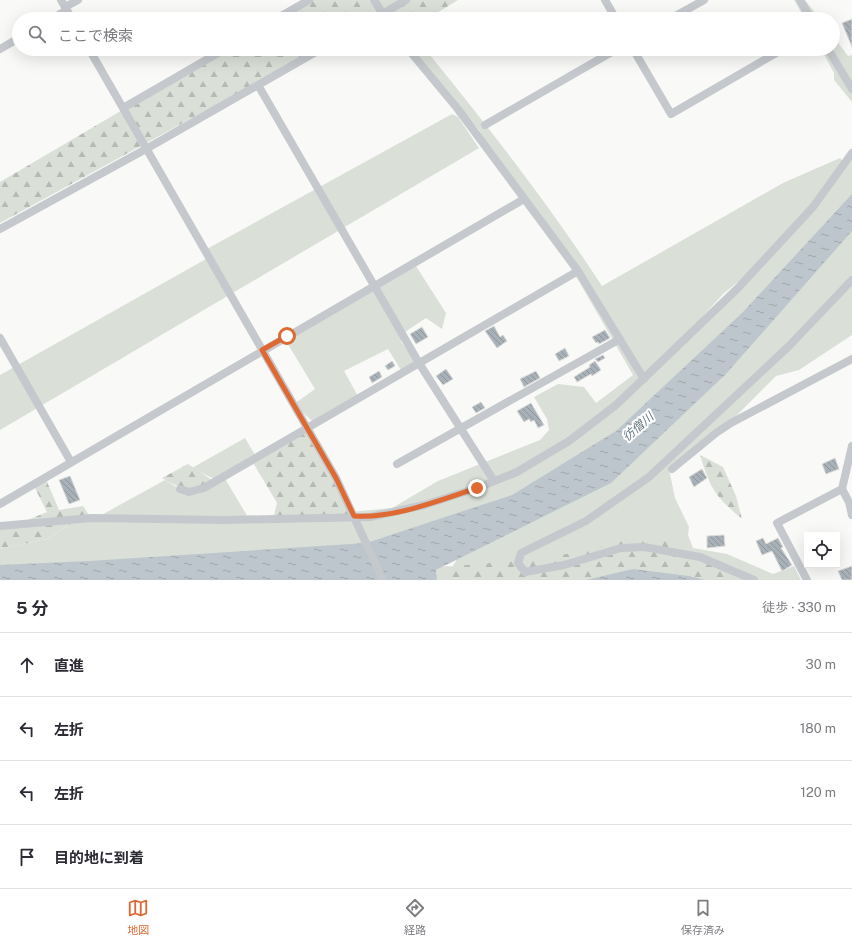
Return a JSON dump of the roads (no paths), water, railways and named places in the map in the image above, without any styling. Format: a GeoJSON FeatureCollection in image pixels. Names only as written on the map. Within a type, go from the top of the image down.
{"type":"FeatureCollection","features":[{"type":"Feature","properties":{"kind":"street"},"geometry":{"type":"LineString","coordinates":[[64,6],[78,0]]}},
{"type":"Feature","properties":{"kind":"street"},"geometry":{"type":"LineString","coordinates":[[288,12],[309,0]]}},
{"type":"Feature","properties":{"kind":"street"},"geometry":{"type":"LineString","coordinates":[[374,0],[382,12]]}},
{"type":"Feature","properties":{"kind":"street"},"geometry":{"type":"LineString","coordinates":[[390,12],[406,0]]}},
{"type":"Feature","properties":{"kind":"street"},"geometry":{"type":"LineString","coordinates":[[605,0],[612,12]]}},
{"type":"Feature","properties":{"kind":"street"},"geometry":{"type":"LineString","coordinates":[[683,12],[704,0]]}},
{"type":"Feature","properties":{"kind":"street"},"geometry":{"type":"LineString","coordinates":[[800,0],[807,12]]}},
{"type":"Feature","properties":{"kind":"street"},"geometry":{"type":"LineString","coordinates":[[0,49],[12,42]]}},
{"type":"Feature","properties":{"kind":"street"},"geometry":{"type":"LineString","coordinates":[[93,56],[308,428],[355,519],[383,580]]}},
{"type":"Feature","properties":{"kind":"street"},"geometry":{"type":"LineString","coordinates":[[123,108],[213,56]]}},
{"type":"Feature","properties":{"kind":"street"},"geometry":{"type":"LineString","coordinates":[[0,229],[146,149],[309,56]]}},
{"type":"Feature","properties":{"kind":"street"},"geometry":{"type":"LineString","coordinates":[[414,56],[456,108],[578,272],[644,379]]}},
{"type":"Feature","properties":{"kind":"street"},"geometry":{"type":"LineString","coordinates":[[485,125],[605,56]]}},
{"type":"Feature","properties":{"kind":"street"},"geometry":{"type":"LineString","coordinates":[[637,56],[671,114],[771,56]]}},
{"type":"Feature","properties":{"kind":"street"},"geometry":{"type":"LineString","coordinates":[[832,56],[852,89]]}},
{"type":"Feature","properties":{"kind":"street"},"geometry":{"type":"LineString","coordinates":[[258,85],[419,364],[494,481]]}},
{"type":"Feature","properties":{"kind":"street"},"geometry":{"type":"LineString","coordinates":[[0,526],[92,518],[274,520],[355,519],[424,505],[516,472],[569,441],[616,405],[644,379],[738,288],[813,207],[852,153]]}},
{"type":"Feature","properties":{"kind":"street"},"geometry":{"type":"LineString","coordinates":[[0,504],[262,350],[524,199]]}},
{"type":"Feature","properties":{"kind":"street"},"geometry":{"type":"LineString","coordinates":[[180,489],[188,492],[204,488],[578,272]]}},
{"type":"Feature","properties":{"kind":"street"},"geometry":{"type":"LineString","coordinates":[[754,580],[700,557],[644,547],[621,548],[564,565],[526,572],[518,563],[521,553],[586,521],[654,473],[790,346],[852,280]]}},
{"type":"Feature","properties":{"kind":"street"},"geometry":{"type":"LineString","coordinates":[[0,338],[71,462]]}},
{"type":"Feature","properties":{"kind":"street"},"geometry":{"type":"LineString","coordinates":[[397,464],[620,338]]}},
{"type":"Feature","properties":{"kind":"street"},"geometry":{"type":"LineString","coordinates":[[672,469],[716,433],[731,423],[852,359]]}},
{"type":"Feature","properties":{"kind":"street"},"geometry":{"type":"LineString","coordinates":[[852,446],[842,489],[850,502],[852,515]]}},
{"type":"Feature","properties":{"kind":"street"},"geometry":{"type":"LineString","coordinates":[[807,580],[778,523],[842,489]]}},
{"type":"Feature","properties":{"kind":"water","name":"彷僧川"},"geometry":{"type":"Polygon","coordinates":[[[852,194],[852,231],[726,374],[611,483],[436,570],[437,580],[0,580],[0,565],[89,561],[366,543],[512,495],[616,431],[743,312],[852,194]]]}},
{"type":"Feature","properties":{"kind":"water"},"geometry":{"type":"Polygon","coordinates":[[[633,569],[689,576],[704,580],[586,580],[633,569]]]}}]}
